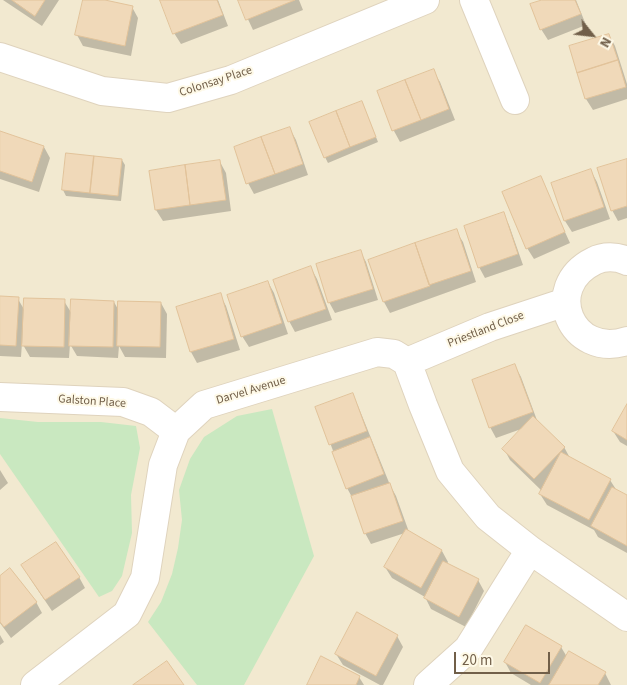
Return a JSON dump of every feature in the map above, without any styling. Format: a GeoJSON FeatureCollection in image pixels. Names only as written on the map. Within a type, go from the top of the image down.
{"type":"FeatureCollection","features":[{"type":"Feature","properties":{"kind":"street","name":"Colonsay Place"},"geometry":{"type":"LineString","coordinates":[[0,57],[102,91],[168,98],[231,80],[425,0]]}},
{"type":"Feature","properties":{"kind":"street"},"geometry":{"type":"LineString","coordinates":[[474,0],[516,100]]}},
{"type":"Feature","properties":{"kind":"street"},"geometry":{"type":"LineString","coordinates":[[627,261],[621,258],[599,258],[582,266],[572,278],[568,287],[566,302],[570,319],[585,337],[599,344],[611,345],[627,341]]}},
{"type":"Feature","properties":{"kind":"street","name":"Priestland Close"},"geometry":{"type":"LineString","coordinates":[[407,362],[490,327],[566,302]]}},
{"type":"Feature","properties":{"kind":"street","name":"Darvel Avenue"},"geometry":{"type":"LineString","coordinates":[[35,685],[127,614],[145,578],[163,465],[176,431],[204,405],[377,352],[394,354],[407,362]]}},
{"type":"Feature","properties":{"kind":"street"},"geometry":{"type":"LineString","coordinates":[[407,362],[450,471],[488,517],[530,550],[627,617]]}},
{"type":"Feature","properties":{"kind":"street","name":"Galston Place"},"geometry":{"type":"LineString","coordinates":[[0,397],[123,402],[150,412],[176,431]]}},
{"type":"Feature","properties":{"kind":"street"},"geometry":{"type":"LineString","coordinates":[[428,685],[468,649],[530,550]]}},
{"type":"Feature","properties":{"kind":"shaded area"},"geometry":{"type":"Polygon","coordinates":[[[0,0],[627,0],[627,685],[0,685],[0,0]]]}},
{"type":"Feature","properties":{"kind":"green space"},"geometry":{"type":"Polygon","coordinates":[[[272,409],[314,556],[244,685],[197,685],[148,622],[161,602],[172,574],[182,520],[179,490],[190,459],[204,437],[237,416],[272,409]]]}},
{"type":"Feature","properties":{"kind":"green space"},"geometry":{"type":"Polygon","coordinates":[[[0,418],[38,422],[101,422],[136,426],[140,448],[131,495],[132,533],[122,576],[112,591],[99,597],[0,454],[0,418]]]}},
{"type":"Feature","properties":{"kind":"building"},"geometry":{"type":"Polygon","coordinates":[[[12,0],[45,0],[35,16],[12,0]]]}},
{"type":"Feature","properties":{"kind":"building"},"geometry":{"type":"Polygon","coordinates":[[[83,0],[105,0],[133,6],[125,46],[75,35],[83,0]]]}},
{"type":"Feature","properties":{"kind":"building"},"geometry":{"type":"Polygon","coordinates":[[[160,0],[217,0],[223,15],[173,34],[160,0]]]}},
{"type":"Feature","properties":{"kind":"building"},"geometry":{"type":"Polygon","coordinates":[[[238,0],[295,0],[246,20],[238,0]]]}},
{"type":"Feature","properties":{"kind":"building"},"geometry":{"type":"Polygon","coordinates":[[[542,0],[575,0],[581,14],[540,30],[530,4],[542,0]]]}},
{"type":"Feature","properties":{"kind":"building"},"geometry":{"type":"Polygon","coordinates":[[[609,34],[618,60],[577,73],[569,46],[609,34]]]}},
{"type":"Feature","properties":{"kind":"building"},"geometry":{"type":"Polygon","coordinates":[[[618,60],[626,87],[585,99],[577,73],[618,60]]]}},
{"type":"Feature","properties":{"kind":"building"},"geometry":{"type":"Polygon","coordinates":[[[434,69],[449,109],[421,120],[405,80],[434,69]]]}},
{"type":"Feature","properties":{"kind":"building"},"geometry":{"type":"Polygon","coordinates":[[[405,80],[421,120],[392,131],[377,91],[405,80]]]}},
{"type":"Feature","properties":{"kind":"building"},"geometry":{"type":"Polygon","coordinates":[[[362,101],[376,137],[350,147],[336,111],[362,101]]]}},
{"type":"Feature","properties":{"kind":"building"},"geometry":{"type":"Polygon","coordinates":[[[336,111],[350,147],[324,158],[309,122],[336,111]]]}},
{"type":"Feature","properties":{"kind":"building"},"geometry":{"type":"Polygon","coordinates":[[[290,127],[303,164],[275,174],[261,137],[290,127]]]}},
{"type":"Feature","properties":{"kind":"building"},"geometry":{"type":"Polygon","coordinates":[[[0,131],[44,146],[32,182],[0,171],[0,131]]]}},
{"type":"Feature","properties":{"kind":"building"},"geometry":{"type":"Polygon","coordinates":[[[261,137],[275,174],[246,184],[234,147],[261,137]]]}},
{"type":"Feature","properties":{"kind":"building"},"geometry":{"type":"Polygon","coordinates":[[[66,153],[94,156],[90,193],[62,190],[66,153]]]}},
{"type":"Feature","properties":{"kind":"building"},"geometry":{"type":"Polygon","coordinates":[[[94,156],[122,159],[118,196],[90,193],[94,156]]]}},
{"type":"Feature","properties":{"kind":"building"},"geometry":{"type":"Polygon","coordinates":[[[627,159],[627,206],[611,211],[597,168],[627,159]]]}},
{"type":"Feature","properties":{"kind":"building"},"geometry":{"type":"Polygon","coordinates":[[[220,160],[226,200],[190,205],[185,165],[220,160]]]}},
{"type":"Feature","properties":{"kind":"building"},"geometry":{"type":"Polygon","coordinates":[[[185,165],[190,205],[155,210],[149,171],[185,165]]]}},
{"type":"Feature","properties":{"kind":"building"},"geometry":{"type":"Polygon","coordinates":[[[591,169],[604,207],[564,221],[551,183],[591,169]]]}},
{"type":"Feature","properties":{"kind":"building"},"geometry":{"type":"Polygon","coordinates":[[[541,176],[565,232],[526,249],[502,192],[541,176]]]}},
{"type":"Feature","properties":{"kind":"building"},"geometry":{"type":"Polygon","coordinates":[[[504,212],[518,254],[478,268],[464,226],[504,212]]]}},
{"type":"Feature","properties":{"kind":"building"},"geometry":{"type":"Polygon","coordinates":[[[457,229],[471,271],[429,285],[415,243],[457,229]]]}},
{"type":"Feature","properties":{"kind":"building"},"geometry":{"type":"Polygon","coordinates":[[[415,243],[430,286],[383,302],[368,260],[415,243]]]}},
{"type":"Feature","properties":{"kind":"building"},"geometry":{"type":"Polygon","coordinates":[[[361,250],[373,289],[328,303],[316,264],[361,250]]]}},
{"type":"Feature","properties":{"kind":"building"},"geometry":{"type":"Polygon","coordinates":[[[311,266],[326,309],[288,322],[273,280],[311,266]]]}},
{"type":"Feature","properties":{"kind":"building"},"geometry":{"type":"Polygon","coordinates":[[[268,281],[282,323],[241,337],[227,295],[268,281]]]}},
{"type":"Feature","properties":{"kind":"building"},"geometry":{"type":"Polygon","coordinates":[[[221,293],[234,339],[190,352],[176,307],[221,293]]]}},
{"type":"Feature","properties":{"kind":"building"},"geometry":{"type":"Polygon","coordinates":[[[0,296],[19,297],[16,346],[0,345],[0,296]]]}},
{"type":"Feature","properties":{"kind":"building"},"geometry":{"type":"Polygon","coordinates":[[[24,298],[65,299],[64,347],[22,346],[24,298]]]}},
{"type":"Feature","properties":{"kind":"building"},"geometry":{"type":"Polygon","coordinates":[[[71,299],[114,301],[113,347],[69,346],[71,299]]]}},
{"type":"Feature","properties":{"kind":"building"},"geometry":{"type":"Polygon","coordinates":[[[118,301],[161,302],[160,347],[117,346],[118,301]]]}},
{"type":"Feature","properties":{"kind":"building"},"geometry":{"type":"Polygon","coordinates":[[[515,364],[533,412],[489,428],[472,380],[515,364]]]}},
{"type":"Feature","properties":{"kind":"building"},"geometry":{"type":"Polygon","coordinates":[[[353,393],[367,431],[329,445],[315,407],[353,393]]]}},
{"type":"Feature","properties":{"kind":"building"},"geometry":{"type":"Polygon","coordinates":[[[627,404],[627,440],[612,431],[627,404]]]}},
{"type":"Feature","properties":{"kind":"building"},"geometry":{"type":"Polygon","coordinates":[[[533,416],[565,447],[534,479],[502,449],[533,416]]]}},
{"type":"Feature","properties":{"kind":"building"},"geometry":{"type":"Polygon","coordinates":[[[370,437],[384,474],[346,489],[332,452],[370,437]]]}},
{"type":"Feature","properties":{"kind":"building"},"geometry":{"type":"Polygon","coordinates":[[[561,452],[611,479],[589,520],[539,494],[561,452]]]}},
{"type":"Feature","properties":{"kind":"building"},"geometry":{"type":"Polygon","coordinates":[[[390,483],[403,521],[364,534],[351,496],[390,483]]]}},
{"type":"Feature","properties":{"kind":"building"},"geometry":{"type":"Polygon","coordinates":[[[612,487],[627,495],[627,546],[591,526],[612,487]]]}},
{"type":"Feature","properties":{"kind":"building"},"geometry":{"type":"Polygon","coordinates":[[[406,529],[442,550],[421,588],[384,567],[406,529]]]}},
{"type":"Feature","properties":{"kind":"building"},"geometry":{"type":"Polygon","coordinates":[[[56,542],[80,577],[45,600],[21,565],[56,542]]]}},
{"type":"Feature","properties":{"kind":"building"},"geometry":{"type":"Polygon","coordinates":[[[443,561],[479,579],[459,617],[424,598],[443,561]]]}},
{"type":"Feature","properties":{"kind":"building"},"geometry":{"type":"Polygon","coordinates":[[[10,568],[37,602],[4,627],[0,622],[0,576],[10,568]]]}},
{"type":"Feature","properties":{"kind":"building"},"geometry":{"type":"Polygon","coordinates":[[[357,612],[398,635],[376,676],[335,654],[357,612]]]}},
{"type":"Feature","properties":{"kind":"building"},"geometry":{"type":"Polygon","coordinates":[[[526,625],[562,646],[540,683],[504,662],[526,625]]]}},
{"type":"Feature","properties":{"kind":"building"},"geometry":{"type":"Polygon","coordinates":[[[569,651],[606,672],[598,685],[549,685],[569,651]]]}},
{"type":"Feature","properties":{"kind":"building"},"geometry":{"type":"Polygon","coordinates":[[[321,656],[360,676],[356,685],[307,685],[321,656]]]}},
{"type":"Feature","properties":{"kind":"building"},"geometry":{"type":"Polygon","coordinates":[[[167,661],[184,685],[133,685],[167,661]]]}}]}
